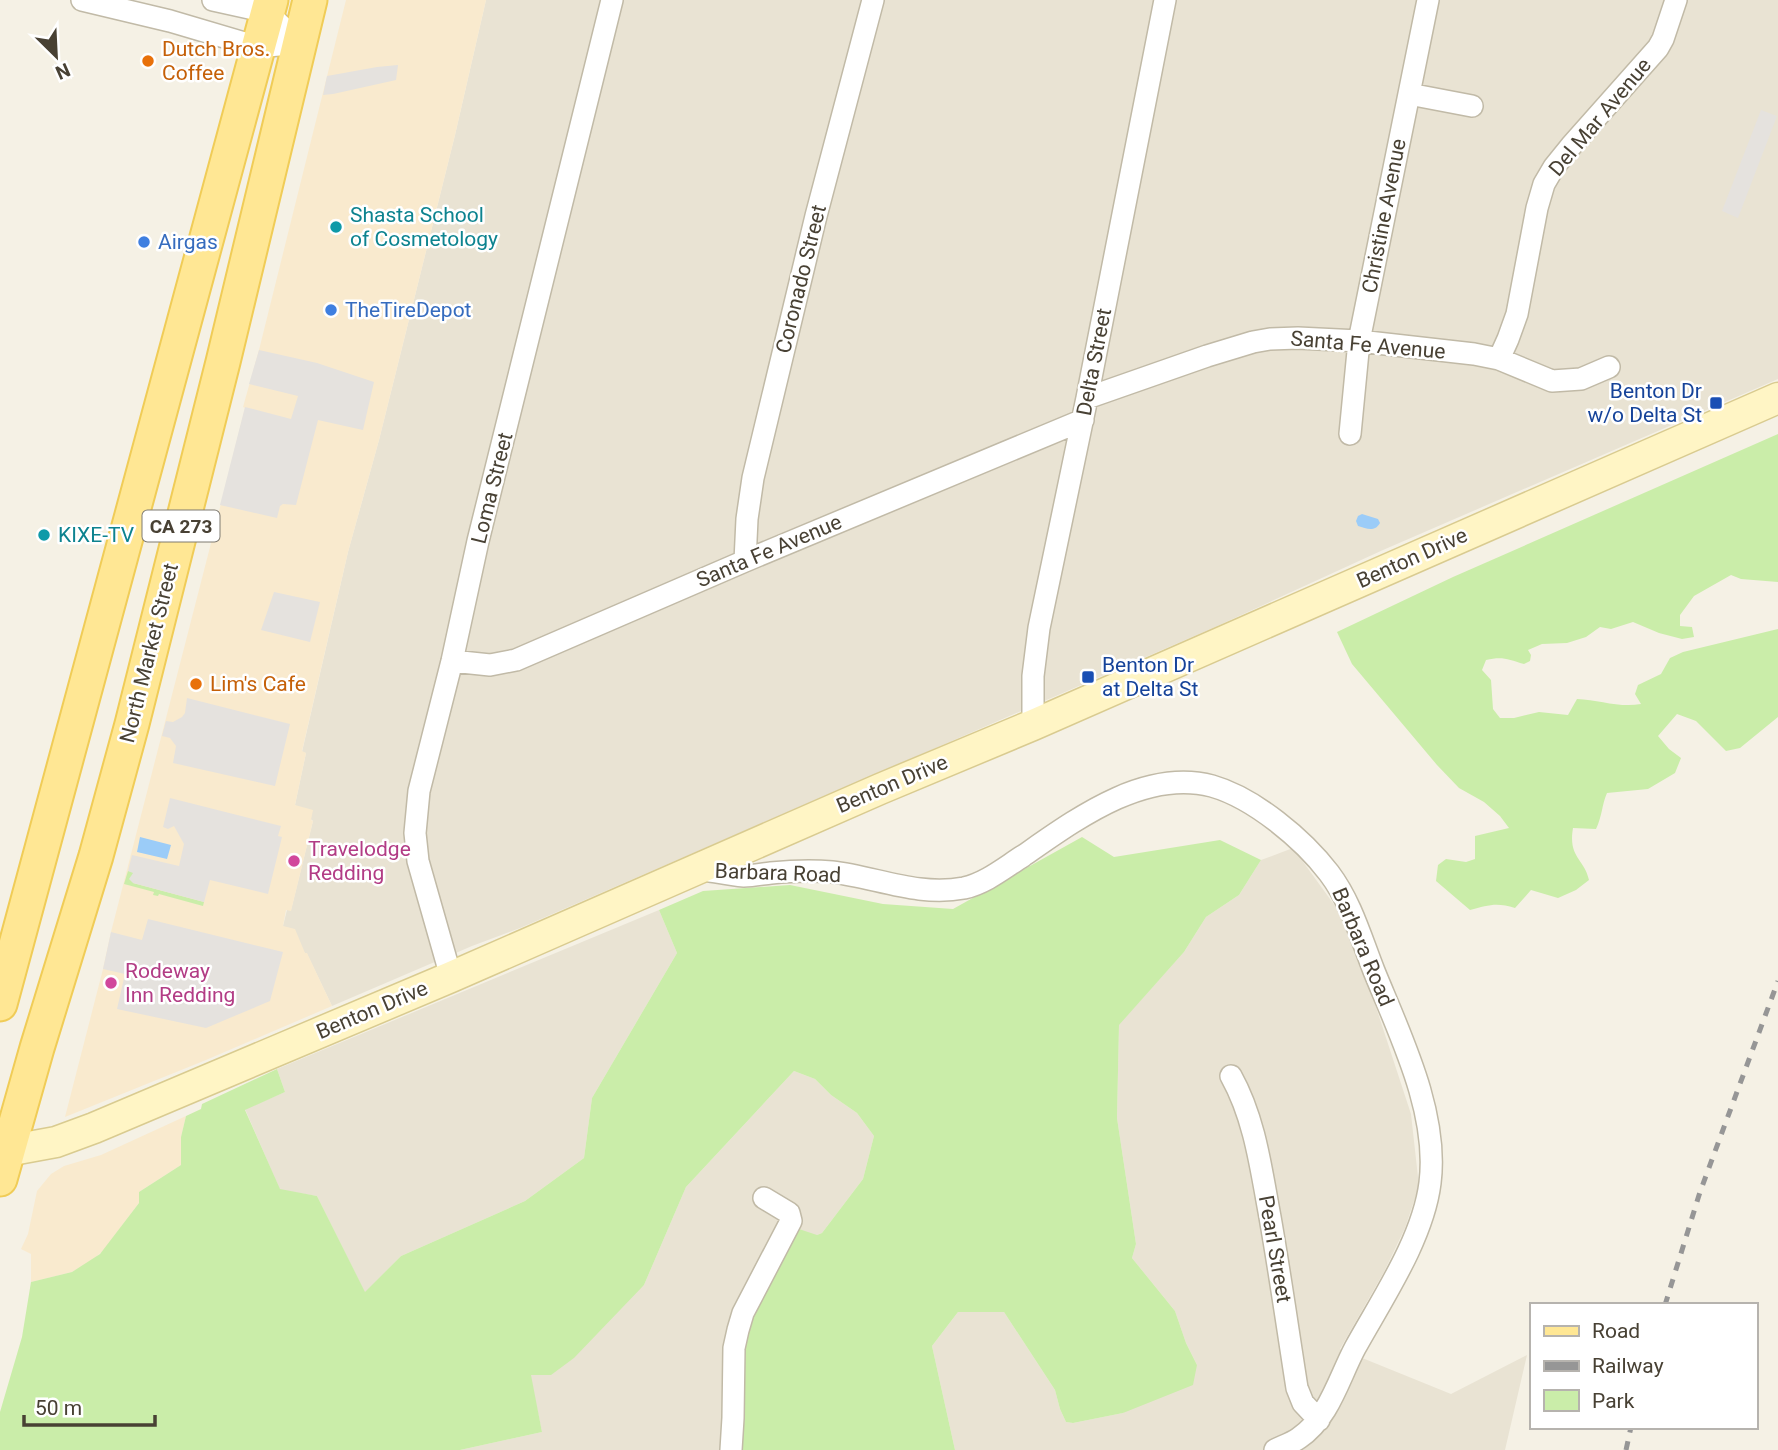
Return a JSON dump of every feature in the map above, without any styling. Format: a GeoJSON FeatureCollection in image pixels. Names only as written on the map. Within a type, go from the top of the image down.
{"type":"FeatureCollection","features":[{"type":"Feature","properties":{"kind":"main road","name":"North Market Street"},"geometry":{"type":"LineString","coordinates":[[2,1160],[96,856],[132,724],[310,0]]}},
{"type":"Feature","properties":{"kind":"main road","name":"CA 273"},"geometry":{"type":"LineString","coordinates":[[0,1004],[269,6]]}},
{"type":"Feature","properties":{"kind":"street"},"geometry":{"type":"LineString","coordinates":[[82,0],[170,20],[258,47],[299,43]]}},
{"type":"Feature","properties":{"kind":"street"},"geometry":{"type":"LineString","coordinates":[[213,0],[269,6],[299,43]]}},
{"type":"Feature","properties":{"kind":"street","name":"Loma Street"},"geometry":{"type":"LineString","coordinates":[[451,977],[418,861],[415,833],[419,790],[612,0]]}},
{"type":"Feature","properties":{"kind":"street","name":"Coronado Street"},"geometry":{"type":"LineString","coordinates":[[745,561],[753,478],[816,216],[873,0]]}},
{"type":"Feature","properties":{"kind":"street","name":"Delta Street"},"geometry":{"type":"LineString","coordinates":[[1033,725],[1033,676],[1039,628],[1083,420],[1165,0]]}},
{"type":"Feature","properties":{"kind":"street","name":"Christine Avenue"},"geometry":{"type":"LineString","coordinates":[[1350,434],[1359,341],[1428,0]]}},
{"type":"Feature","properties":{"kind":"street","name":"Del Mar Avenue"},"geometry":{"type":"LineString","coordinates":[[1499,359],[1517,314],[1544,184],[1571,146],[1658,48],[1676,0]]}},
{"type":"Feature","properties":{"kind":"street"},"geometry":{"type":"LineString","coordinates":[[1409,94],[1472,106]]}},
{"type":"Feature","properties":{"kind":"street","name":"Santa Fe Avenue"},"geometry":{"type":"LineString","coordinates":[[1087,398],[1253,342],[1270,339],[1359,341],[1499,359],[1552,382],[1581,379],[1609,367]]}},
{"type":"Feature","properties":{"kind":"street","name":"Benton Drive"},"geometry":{"type":"LineString","coordinates":[[2,1160],[82,1133],[451,977],[1778,398]]}},
{"type":"Feature","properties":{"kind":"street","name":"Santa Fe Avenue"},"geometry":{"type":"LineString","coordinates":[[452,661],[490,665],[516,660],[1083,420]]}},
{"type":"Feature","properties":{"kind":"street","name":"Barbara Road"},"geometry":{"type":"LineString","coordinates":[[698,869],[745,876],[799,870],[831,872],[919,890],[963,888],[989,879],[1076,820],[1110,802],[1143,790],[1184,782],[1207,785],[1230,793],[1267,815],[1293,835],[1318,860],[1331,875],[1349,906],[1415,1075],[1425,1108],[1430,1143],[1430,1181],[1424,1210],[1413,1240],[1319,1420],[1297,1440],[1275,1450]]}},
{"type":"Feature","properties":{"kind":"street","name":"Pearl Street"},"geometry":{"type":"LineString","coordinates":[[1231,1076],[1242,1098],[1257,1147],[1297,1388],[1303,1403],[1319,1420]]}},
{"type":"Feature","properties":{"kind":"street"},"geometry":{"type":"LineString","coordinates":[[731,1450],[734,1348],[738,1330],[743,1313],[791,1221],[789,1213],[764,1198]]}},
{"type":"Feature","properties":{"kind":"shaded area"},"geometry":{"type":"Polygon","coordinates":[[[346,0],[486,0],[379,440],[348,552],[302,751],[306,753],[295,805],[313,810],[313,821],[291,911],[286,910],[283,926],[295,929],[332,1006],[65,1117],[245,408],[243,407],[346,0]]]}},
{"type":"Feature","properties":{"kind":"shaded area"},"geometry":{"type":"Polygon","coordinates":[[[486,0],[1778,0],[1778,379],[1383,550],[1215,627],[520,928],[332,1006],[307,954],[283,926],[287,910],[291,910],[313,821],[295,805],[306,753],[302,752],[348,552],[379,440],[486,0]]]}},
{"type":"Feature","properties":{"kind":"shaded area"},"geometry":{"type":"Polygon","coordinates":[[[398,65],[396,80],[323,95],[327,76],[398,65]]]}},
{"type":"Feature","properties":{"kind":"shaded area"},"geometry":{"type":"Polygon","coordinates":[[[1761,110],[1777,116],[1738,218],[1722,211],[1761,110]]]}},
{"type":"Feature","properties":{"kind":"shaded area"},"geometry":{"type":"Polygon","coordinates":[[[259,350],[317,363],[374,382],[363,430],[318,420],[296,505],[280,506],[277,518],[220,505],[245,407],[291,419],[298,396],[249,384],[259,350]]]}},
{"type":"Feature","properties":{"kind":"shaded area"},"geometry":{"type":"Polygon","coordinates":[[[274,592],[320,602],[310,642],[261,630],[274,592]]]}},
{"type":"Feature","properties":{"kind":"shaded area"},"geometry":{"type":"Polygon","coordinates":[[[187,698],[290,724],[275,786],[173,763],[176,746],[170,738],[162,736],[166,721],[173,722],[185,713],[187,698]]]}},
{"type":"Feature","properties":{"kind":"shaded area"},"geometry":{"type":"Polygon","coordinates":[[[170,798],[281,826],[278,836],[282,837],[268,894],[210,880],[204,902],[133,883],[129,879],[133,873],[128,871],[132,855],[179,866],[184,844],[174,826],[168,829],[163,827],[170,798]]]}},
{"type":"Feature","properties":{"kind":"shaded area"},"geometry":{"type":"Polygon","coordinates":[[[1293,848],[1338,910],[1373,998],[1411,1114],[1419,1186],[1405,1228],[1384,1272],[1340,1349],[1451,1394],[1527,1355],[1505,1450],[955,1450],[932,1346],[958,1312],[1004,1312],[1055,1390],[1066,1422],[1123,1413],[1197,1365],[1175,1311],[1132,1258],[1136,1244],[1117,1118],[1119,1024],[1184,952],[1206,917],[1239,895],[1261,860],[1293,848]]]}},
{"type":"Feature","properties":{"kind":"shaded area"},"geometry":{"type":"Polygon","coordinates":[[[659,910],[677,953],[592,1098],[584,1158],[525,1201],[401,1256],[365,1293],[317,1196],[280,1190],[245,1109],[285,1092],[277,1069],[659,910]]]}},
{"type":"Feature","properties":{"kind":"shaded area"},"geometry":{"type":"Polygon","coordinates":[[[148,919],[283,952],[270,1001],[206,1028],[117,1009],[125,974],[103,969],[111,932],[142,940],[148,919]]]}},
{"type":"Feature","properties":{"kind":"shaded area"},"geometry":{"type":"Polygon","coordinates":[[[794,1071],[815,1079],[831,1095],[857,1113],[874,1136],[863,1179],[822,1233],[817,1235],[741,1388],[743,1450],[460,1450],[542,1432],[530,1375],[644,1285],[686,1187],[794,1071]]]}},
{"type":"Feature","properties":{"kind":"shaded area"},"geometry":{"type":"Polygon","coordinates":[[[186,1116],[181,1137],[181,1165],[139,1192],[139,1203],[103,1251],[72,1272],[31,1282],[31,1254],[21,1249],[28,1234],[37,1191],[51,1174],[64,1166],[101,1155],[186,1116]]]}},
{"type":"Feature","properties":{"kind":"green space"},"geometry":{"type":"Polygon","coordinates":[[[1778,434],[1778,582],[1741,579],[1731,575],[1694,596],[1680,615],[1680,626],[1692,627],[1694,637],[1682,639],[1633,622],[1611,629],[1600,627],[1586,637],[1567,643],[1542,644],[1528,650],[1530,661],[1524,664],[1492,659],[1486,660],[1482,670],[1491,680],[1493,709],[1500,718],[1514,718],[1539,712],[1568,715],[1577,699],[1641,704],[1635,694],[1638,685],[1661,674],[1670,658],[1683,652],[1778,629],[1778,717],[1740,748],[1726,751],[1696,721],[1677,714],[1658,736],[1681,758],[1675,773],[1648,789],[1607,793],[1596,829],[1573,828],[1573,846],[1589,880],[1576,890],[1558,898],[1531,890],[1515,908],[1492,905],[1470,910],[1436,881],[1438,865],[1446,859],[1466,862],[1475,859],[1475,836],[1509,828],[1484,802],[1459,788],[1437,765],[1352,664],[1337,632],[1453,577],[1778,434]]]}},
{"type":"Feature","properties":{"kind":"green space"},"geometry":{"type":"Polygon","coordinates":[[[1082,837],[1114,857],[1220,840],[1261,860],[1239,895],[1206,917],[1184,952],[1119,1025],[1117,1118],[1136,1244],[1132,1258],[1175,1311],[1197,1365],[1193,1385],[1123,1413],[1066,1422],[1055,1390],[1004,1312],[958,1312],[932,1346],[955,1450],[743,1450],[742,1349],[752,1317],[799,1229],[817,1235],[822,1233],[863,1179],[874,1136],[857,1113],[831,1095],[815,1079],[794,1071],[686,1187],[644,1285],[574,1358],[551,1375],[531,1375],[542,1432],[460,1450],[0,1450],[0,1412],[22,1337],[31,1282],[72,1272],[100,1254],[139,1203],[139,1192],[181,1165],[181,1137],[186,1116],[201,1109],[202,1104],[277,1069],[285,1092],[245,1110],[280,1189],[317,1196],[365,1292],[401,1256],[525,1201],[584,1158],[592,1098],[677,953],[659,910],[703,891],[790,885],[883,904],[953,909],[1082,837]]]}},
{"type":"Feature","properties":{"kind":"green space"},"geometry":{"type":"Polygon","coordinates":[[[128,871],[134,872],[133,883],[204,902],[203,906],[159,894],[153,895],[154,892],[124,884],[128,871]]]}},
{"type":"Feature","properties":{"kind":"water"},"geometry":{"type":"Polygon","coordinates":[[[1362,514],[1378,519],[1380,523],[1373,529],[1358,526],[1356,521],[1362,514]]]}},
{"type":"Feature","properties":{"kind":"water"},"geometry":{"type":"Polygon","coordinates":[[[140,837],[171,845],[167,859],[137,852],[140,837]]]}},
{"type":"Feature","properties":{"kind":"railway"},"geometry":{"type":"LineString","coordinates":[[1666,1303],[1700,1192],[1778,981]]}},
{"type":"Feature","properties":{"kind":"railway"},"geometry":{"type":"LineString","coordinates":[[1626,1450],[1631,1429]]}},
{"type":"Feature","properties":{"kind":"place","name":"Dutch Bros. Coffee"},"geometry":{"type":"Point","coordinates":[148,61]}},
{"type":"Feature","properties":{"kind":"place","name":"Shasta School of Cosmetology"},"geometry":{"type":"Point","coordinates":[336,227]}},
{"type":"Feature","properties":{"kind":"place","name":"Airgas"},"geometry":{"type":"Point","coordinates":[144,242]}},
{"type":"Feature","properties":{"kind":"place","name":"TheTireDepot"},"geometry":{"type":"Point","coordinates":[331,310]}},
{"type":"Feature","properties":{"kind":"place","name":"Benton Dr w/o Delta St"},"geometry":{"type":"Point","coordinates":[1716,403]}},
{"type":"Feature","properties":{"kind":"place","name":"KIXE-TV"},"geometry":{"type":"Point","coordinates":[44,535]}},
{"type":"Feature","properties":{"kind":"place","name":"Benton Dr at Delta St"},"geometry":{"type":"Point","coordinates":[1088,677]}},
{"type":"Feature","properties":{"kind":"place","name":"Lim's Cafe"},"geometry":{"type":"Point","coordinates":[196,684]}},
{"type":"Feature","properties":{"kind":"place","name":"Travelodge Redding"},"geometry":{"type":"Point","coordinates":[294,861]}},
{"type":"Feature","properties":{"kind":"place","name":"Rodeway Inn Redding"},"geometry":{"type":"Point","coordinates":[111,983]}}]}
